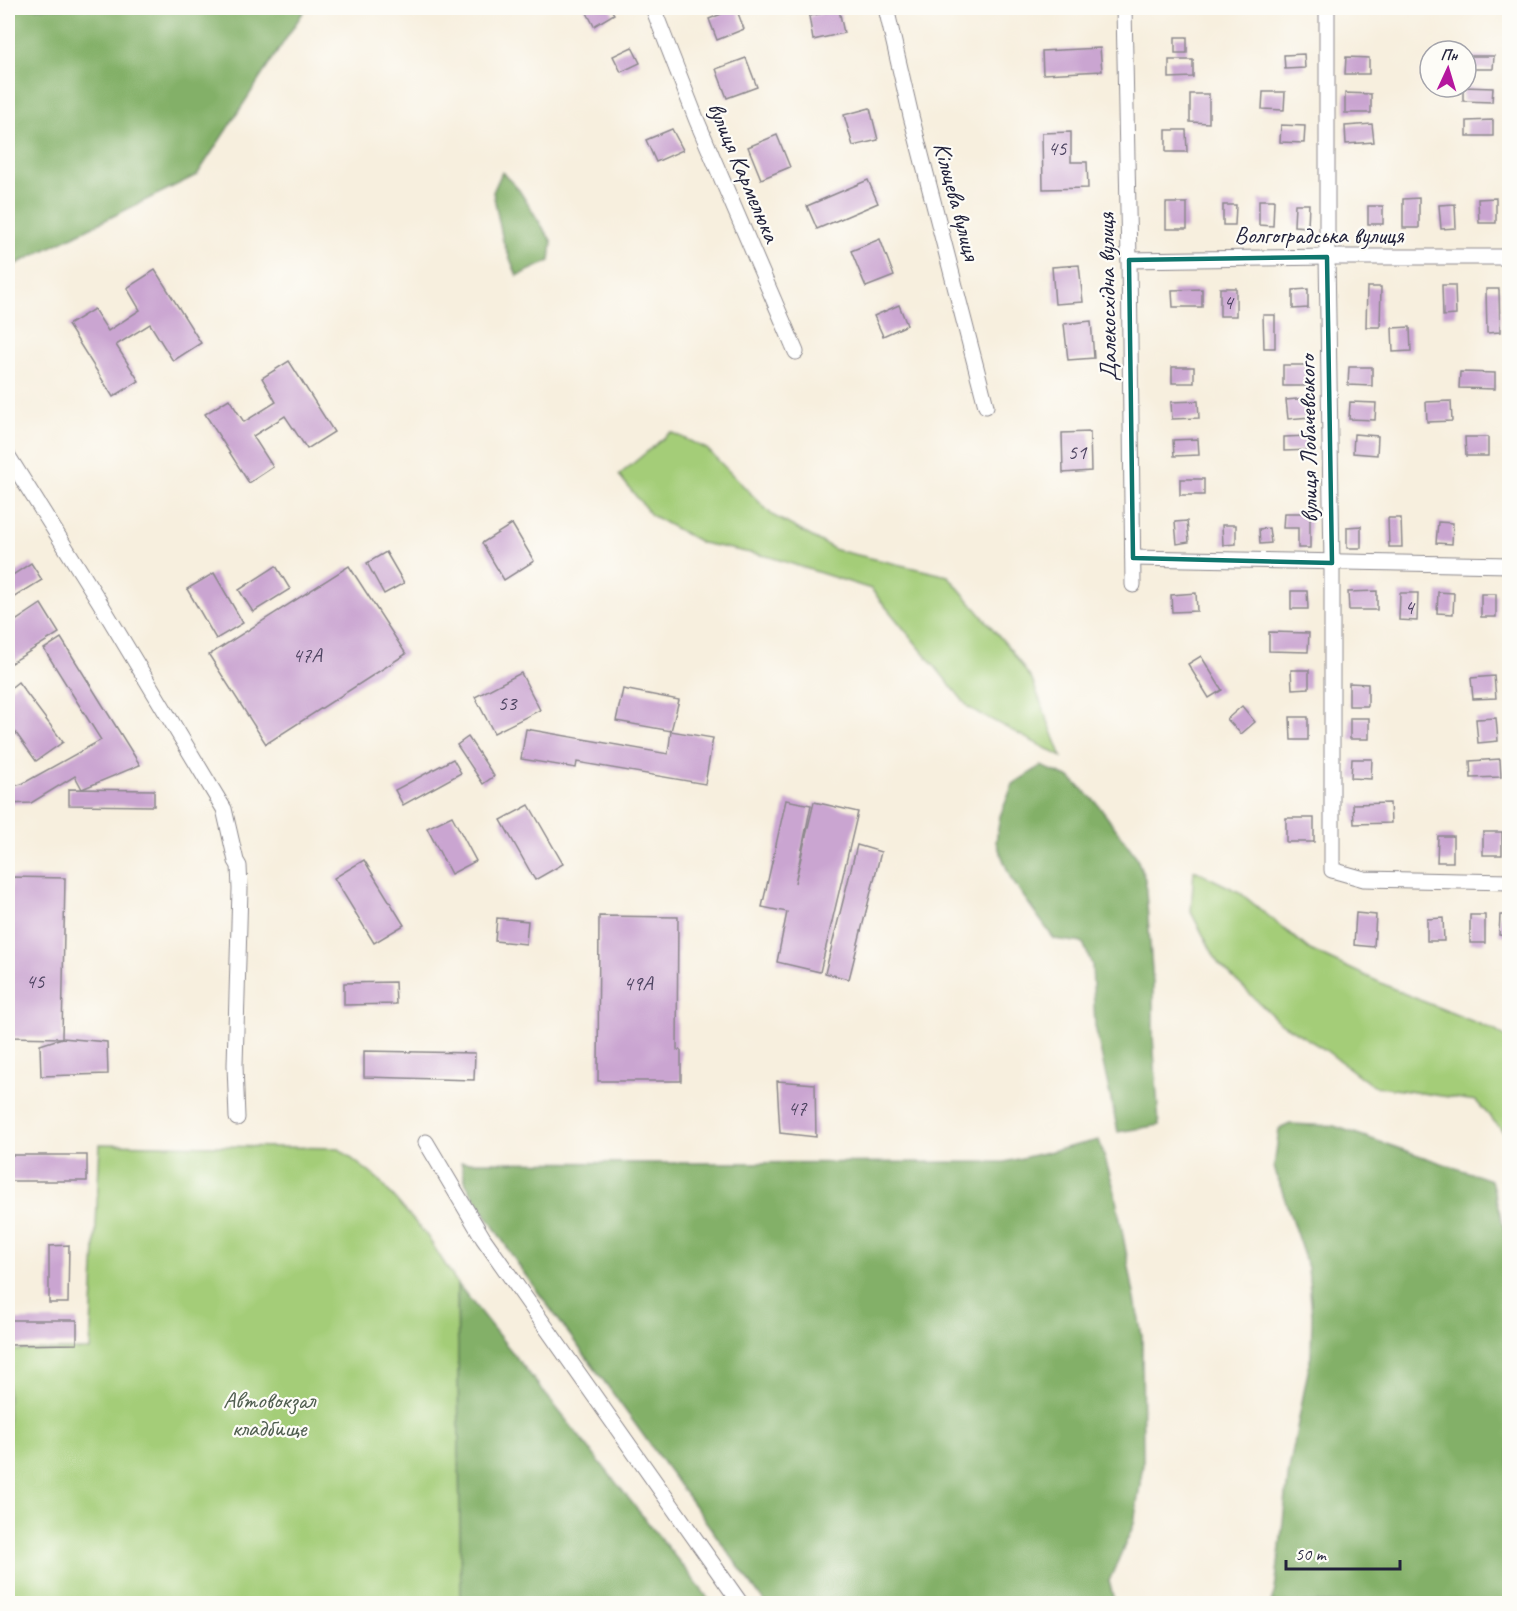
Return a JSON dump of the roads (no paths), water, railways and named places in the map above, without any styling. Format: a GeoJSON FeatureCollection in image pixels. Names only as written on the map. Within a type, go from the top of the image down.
{"type":"FeatureCollection","features":[{"type":"Feature","properties":{"kind":"street","name":"вулиця Кармелюка"},"geometry":{"type":"LineString","coordinates":[[653,8],[697,121],[796,352]]}},
{"type":"Feature","properties":{"kind":"street","name":"Кільцева вулиця"},"geometry":{"type":"LineString","coordinates":[[886,8],[911,116],[986,406]]}},
{"type":"Feature","properties":{"kind":"street","name":"Далекосхідна вулиця"},"geometry":{"type":"LineString","coordinates":[[1124,8],[1133,585]]}},
{"type":"Feature","properties":{"kind":"street","name":"вулиця Лобачевського"},"geometry":{"type":"LineString","coordinates":[[1327,8],[1332,870],[1364,879],[1509,882]]}},
{"type":"Feature","properties":{"kind":"street","name":"Волгоградська вулиця"},"geometry":{"type":"LineString","coordinates":[[1129,260],[1509,257]]}},
{"type":"Feature","properties":{"kind":"street"},"geometry":{"type":"LineString","coordinates":[[8,456],[99,601],[224,809],[239,866],[240,889],[235,1065],[237,1118]]}},
{"type":"Feature","properties":{"kind":"street"},"geometry":{"type":"LineString","coordinates":[[1133,558],[1509,565]]}},
{"type":"Feature","properties":{"kind":"street"},"geometry":{"type":"LineString","coordinates":[[426,1142],[483,1238],[741,1604]]}},
{"type":"Feature","properties":{"kind":"park label","name":"Автовокзал кладбище"},"geometry":{"type":"Point","coordinates":[269,1414]}}]}
